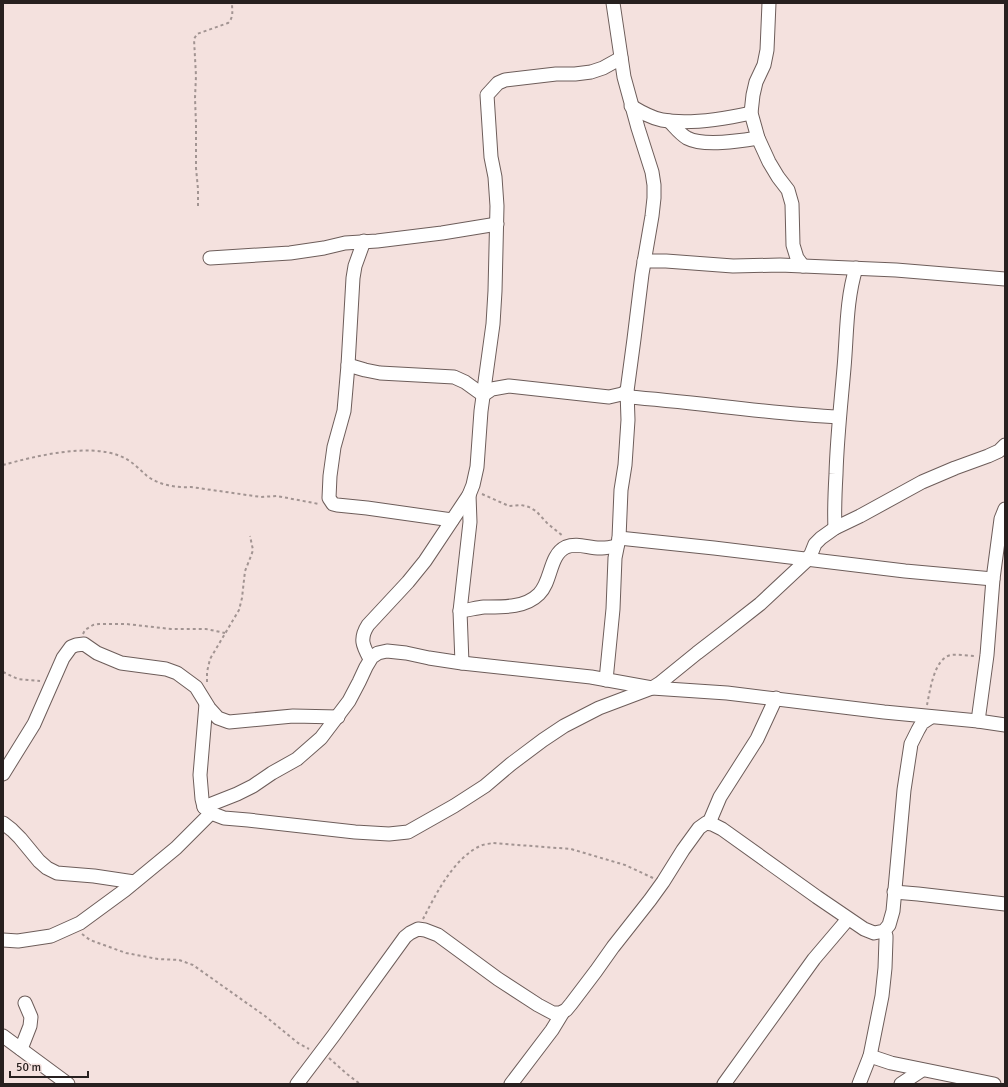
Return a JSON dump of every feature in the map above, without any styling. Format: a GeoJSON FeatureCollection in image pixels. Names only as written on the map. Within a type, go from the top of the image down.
{"type":"FeatureCollection","features":[{"type":"Feature","properties":{"kind":"street"},"geometry":{"type":"LineString","coordinates":[[606,680],[613,610],[614,576],[618,542],[621,490],[625,465],[628,420],[627,394],[642,274],[654,198],[652,172],[631,106],[624,77],[613,3]]}},
{"type":"Feature","properties":{"kind":"street"},"geometry":{"type":"LineString","coordinates":[[769,3],[768,50],[764,65],[756,82],[751,113],[758,138],[769,162],[788,190],[792,204],[793,246],[797,258],[803,266]]}},
{"type":"Feature","properties":{"kind":"street"},"geometry":{"type":"LineString","coordinates":[[370,659],[362,641],[364,632],[368,625],[408,582],[425,561],[474,485],[477,467],[481,411],[493,324],[497,206],[495,177],[491,157],[487,94],[498,83],[504,80],[556,74],[591,72],[603,68],[621,58]]}},
{"type":"Feature","properties":{"kind":"street"},"geometry":{"type":"LineString","coordinates":[[631,106],[645,114],[661,120],[669,121],[724,119],[751,113]]}},
{"type":"Feature","properties":{"kind":"street"},"geometry":{"type":"LineString","coordinates":[[669,121],[680,132],[695,141],[726,142],[758,138]]}},
{"type":"Feature","properties":{"kind":"street"},"geometry":{"type":"LineString","coordinates":[[210,258],[290,253],[324,248],[341,243],[442,233],[496,224]]}},
{"type":"Feature","properties":{"kind":"street"},"geometry":{"type":"LineString","coordinates":[[364,241],[355,266],[353,278],[344,411],[332,458],[329,493],[330,498],[333,504],[336,505],[452,520]]}},
{"type":"Feature","properties":{"kind":"street"},"geometry":{"type":"LineString","coordinates":[[644,261],[745,266],[780,265],[856,268],[1005,279]]}},
{"type":"Feature","properties":{"kind":"street"},"geometry":{"type":"LineString","coordinates":[[835,528],[834,511],[839,417],[847,324],[856,268]]}},
{"type":"Feature","properties":{"kind":"street"},"geometry":{"type":"LineString","coordinates":[[348,365],[380,373],[454,377],[465,382],[483,395]]}},
{"type":"Feature","properties":{"kind":"street"},"geometry":{"type":"LineString","coordinates":[[483,395],[492,389],[508,386],[609,397],[627,394],[794,415],[839,417]]}},
{"type":"Feature","properties":{"kind":"street"},"geometry":{"type":"LineString","coordinates":[[204,701],[200,775],[202,799],[208,810],[224,818],[355,832],[389,834],[408,832],[454,806],[485,786],[511,764],[564,726],[599,708],[652,688],[660,683],[696,653],[760,604],[808,559],[815,544],[835,528],[922,482],[949,470],[988,456],[999,451],[1005,445]]}},
{"type":"Feature","properties":{"kind":"street"},"geometry":{"type":"LineString","coordinates":[[462,662],[460,611],[470,522],[470,492]]}},
{"type":"Feature","properties":{"kind":"street"},"geometry":{"type":"LineString","coordinates":[[978,721],[987,658],[993,579],[1001,519],[1005,509]]}},
{"type":"Feature","properties":{"kind":"street"},"geometry":{"type":"LineString","coordinates":[[460,611],[518,605],[530,600],[539,594],[544,587],[556,558],[561,550],[568,546],[576,545],[601,548],[618,542],[707,547],[905,571],[993,579]]}},
{"type":"Feature","properties":{"kind":"street"},"geometry":{"type":"LineString","coordinates":[[3,774],[34,724],[63,658],[71,647],[76,645],[84,644],[97,653],[121,663],[166,669],[177,673],[196,687],[204,701],[218,718],[230,722],[293,716],[338,717]]}},
{"type":"Feature","properties":{"kind":"street"},"geometry":{"type":"LineString","coordinates":[[3,940],[18,942],[51,936],[80,923],[176,848],[208,810],[253,786],[297,759],[321,738],[338,717],[349,701],[370,659],[378,652],[387,651],[406,653],[430,658],[571,675],[652,688],[727,692],[884,712],[1005,725]]}},
{"type":"Feature","properties":{"kind":"street"},"geometry":{"type":"LineString","coordinates":[[709,823],[720,797],[757,739],[776,698]]}},
{"type":"Feature","properties":{"kind":"street"},"geometry":{"type":"LineString","coordinates":[[510,1084],[552,1030],[563,1012],[571,1004],[663,882],[683,850],[699,828],[704,824],[709,823],[722,829],[817,897],[870,932],[874,933],[884,931],[889,925],[893,911],[904,790],[911,744],[922,723],[928,716]]}},
{"type":"Feature","properties":{"kind":"street"},"geometry":{"type":"LineString","coordinates":[[3,823],[20,838],[38,861],[57,873],[94,876],[134,882]]}},
{"type":"Feature","properties":{"kind":"street"},"geometry":{"type":"LineString","coordinates":[[894,892],[1005,904]]}},
{"type":"Feature","properties":{"kind":"street"},"geometry":{"type":"LineString","coordinates":[[724,1084],[814,959],[848,918]]}},
{"type":"Feature","properties":{"kind":"street"},"geometry":{"type":"LineString","coordinates":[[297,1084],[401,942],[410,933],[418,929],[438,935],[538,1005],[553,1013],[557,1014],[563,1012]]}},
{"type":"Feature","properties":{"kind":"street"},"geometry":{"type":"LineString","coordinates":[[859,1084],[870,1056],[882,996],[886,940],[884,931]]}},
{"type":"Feature","properties":{"kind":"street"},"geometry":{"type":"LineString","coordinates":[[21,1049],[30,1026],[31,1017],[25,1003]]}},
{"type":"Feature","properties":{"kind":"street"},"geometry":{"type":"LineString","coordinates":[[3,1036],[68,1084]]}},
{"type":"Feature","properties":{"kind":"street"},"geometry":{"type":"LineString","coordinates":[[870,1056],[891,1063],[918,1077],[994,1084]]}},
{"type":"Feature","properties":{"kind":"street"},"geometry":{"type":"LineString","coordinates":[[901,1084],[918,1077]]}},
{"type":"Feature","properties":{"kind":"path"},"geometry":{"type":"LineString","coordinates":[[198,206],[194,39],[197,34],[232,19],[232,3]]}},
{"type":"Feature","properties":{"kind":"path"},"geometry":{"type":"LineString","coordinates":[[3,465],[24,459],[79,450],[108,453],[126,459],[149,477],[168,486],[261,497],[277,496],[325,505],[333,504]]}},
{"type":"Feature","properties":{"kind":"path"},"geometry":{"type":"LineString","coordinates":[[470,492],[509,506],[521,504],[529,507],[540,515],[544,521],[576,545]]}},
{"type":"Feature","properties":{"kind":"path"},"geometry":{"type":"LineString","coordinates":[[204,701],[210,659],[239,610],[245,571],[252,556],[253,550],[250,536]]}},
{"type":"Feature","properties":{"kind":"path"},"geometry":{"type":"LineString","coordinates":[[76,645],[85,630],[93,625],[99,624],[126,624],[171,629],[206,629],[225,633]]}},
{"type":"Feature","properties":{"kind":"path"},"geometry":{"type":"LineString","coordinates":[[928,716],[931,686],[941,661],[951,655],[987,658]]}},
{"type":"Feature","properties":{"kind":"path"},"geometry":{"type":"LineString","coordinates":[[3,672],[18,679],[53,682]]}},
{"type":"Feature","properties":{"kind":"path"},"geometry":{"type":"LineString","coordinates":[[418,929],[445,880],[456,865],[480,846],[492,843],[571,848],[625,865],[663,882]]}},
{"type":"Feature","properties":{"kind":"path"},"geometry":{"type":"LineString","coordinates":[[71,927],[90,940],[126,953],[158,959],[179,960],[193,965],[265,1016],[298,1043],[309,1049],[323,1050],[337,1066],[360,1084]]}}]}
